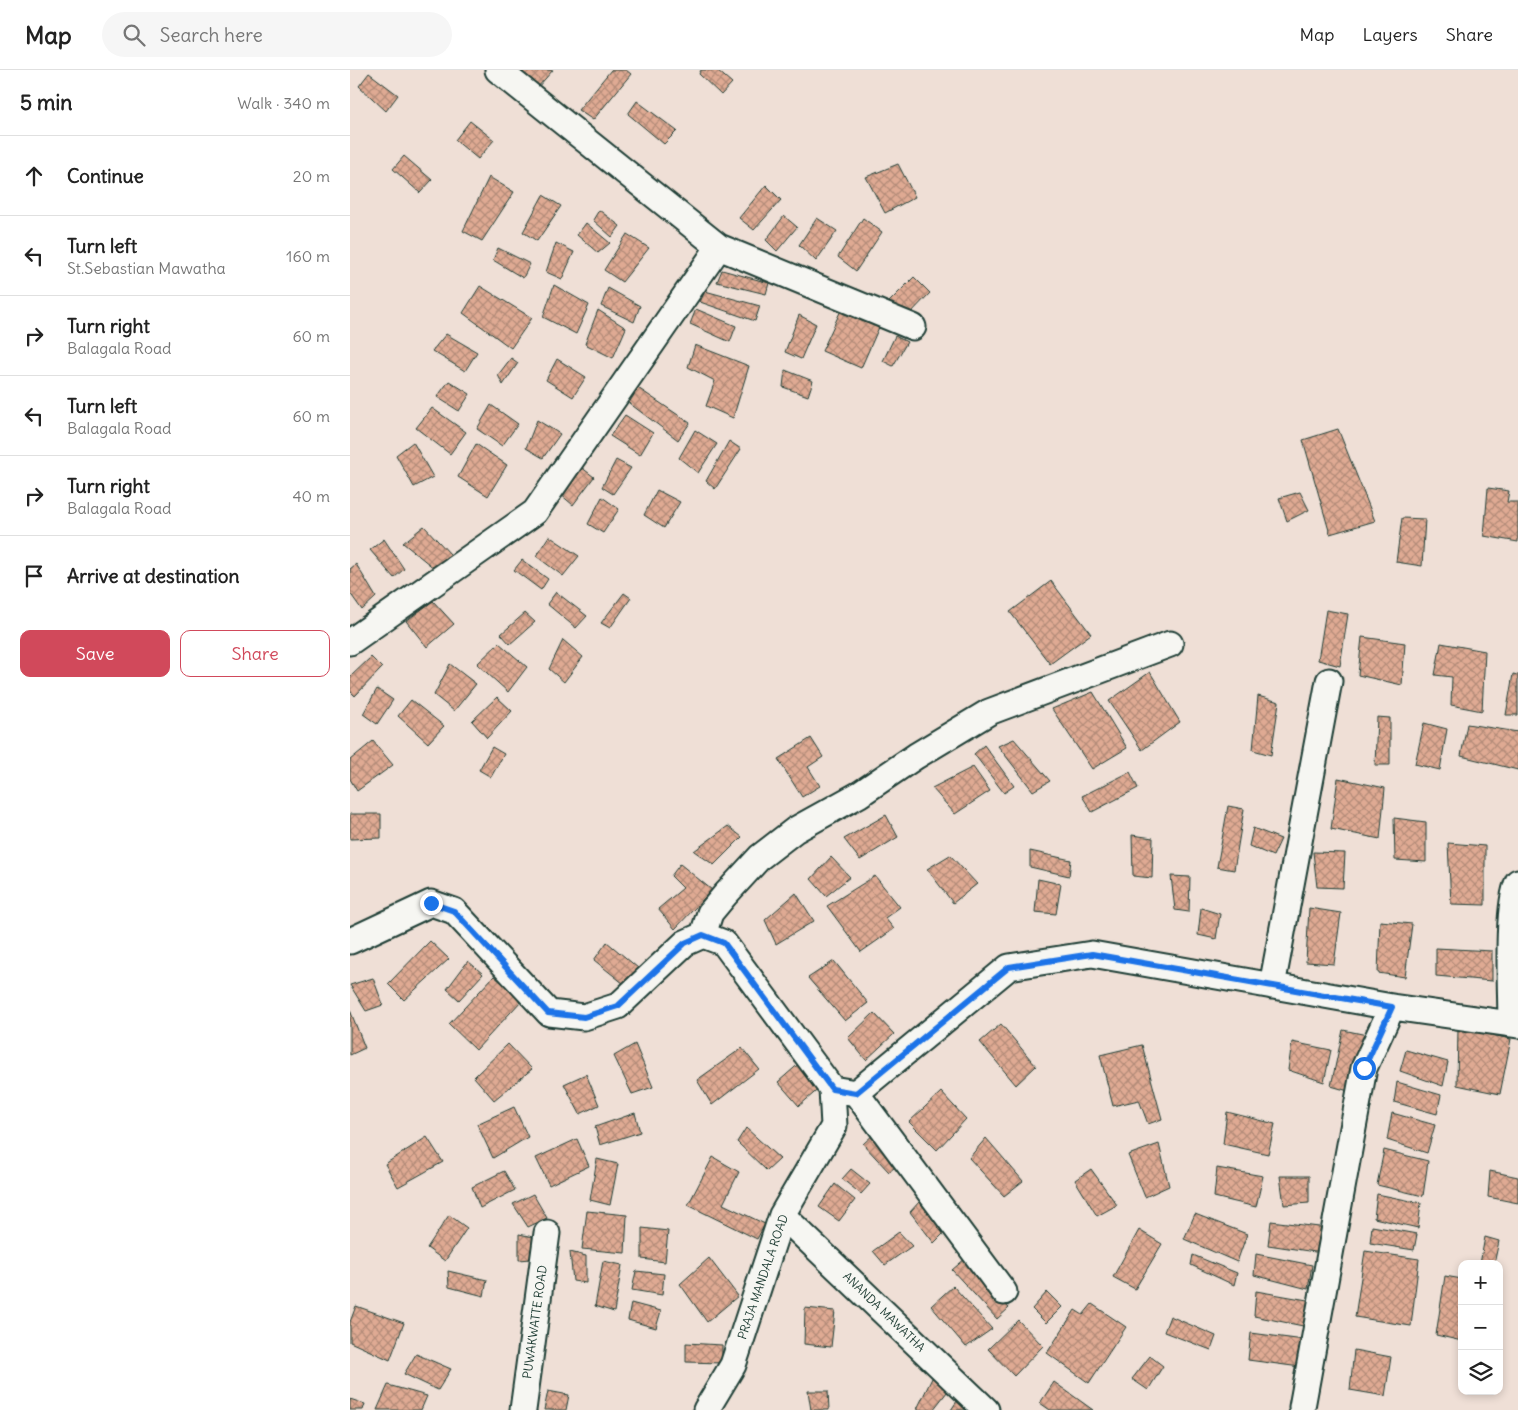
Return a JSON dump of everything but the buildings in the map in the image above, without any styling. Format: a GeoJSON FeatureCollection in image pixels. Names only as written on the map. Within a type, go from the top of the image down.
{"type":"FeatureCollection","features":[{"type":"Feature","properties":{"kind":"street"},"geometry":{"type":"LineString","coordinates":[[498,70],[718,247],[913,327]]}},
{"type":"Feature","properties":{"kind":"street"},"geometry":{"type":"LineString","coordinates":[[350,642],[535,512],[718,247]]}},
{"type":"Feature","properties":{"kind":"street"},"geometry":{"type":"LineString","coordinates":[[703,935],[710,913],[725,895],[760,857],[795,830],[860,794],[916,756],[989,712],[1170,644]]}},
{"type":"Feature","properties":{"kind":"street"},"geometry":{"type":"LineString","coordinates":[[1272,986],[1330,681]]}},
{"type":"Feature","properties":{"kind":"street"},"geometry":{"type":"LineString","coordinates":[[856,1093],[1009,967],[1092,954],[1392,1007],[1515,1024],[1512,921],[1514,891],[1518,882]]}},
{"type":"Feature","properties":{"kind":"street"},"geometry":{"type":"LineString","coordinates":[[350,941],[431,903],[454,911],[548,1013],[584,1017],[618,1006],[685,943],[703,935],[724,943],[832,1089],[856,1093],[1004,1292]]}},
{"type":"Feature","properties":{"kind":"street"},"geometry":{"type":"LineString","coordinates":[[1302,1407],[1364,1068],[1392,1007]]}},
{"type":"Feature","properties":{"kind":"street","name":"PRAJA MANDALA ROAD"},"geometry":{"type":"LineString","coordinates":[[706,1410],[733,1365],[782,1215],[834,1126],[832,1089]]}},
{"type":"Feature","properties":{"kind":"street","name":"ANANDA MAWATHA"},"geometry":{"type":"LineString","coordinates":[[782,1215],[986,1410]]}},
{"type":"Feature","properties":{"kind":"street","name":"PUWAKWATTE ROAD"},"geometry":{"type":"LineString","coordinates":[[523,1410],[547,1233]]}},
{"type":"Feature","properties":{"kind":"route"},"geometry":{"type":"LineString","coordinates":[[431,903],[454,911],[548,1013],[584,1017],[618,1006],[685,943],[703,935],[724,943],[832,1089],[856,1093],[1009,967],[1092,954],[1392,1007],[1364,1068]]}}]}
